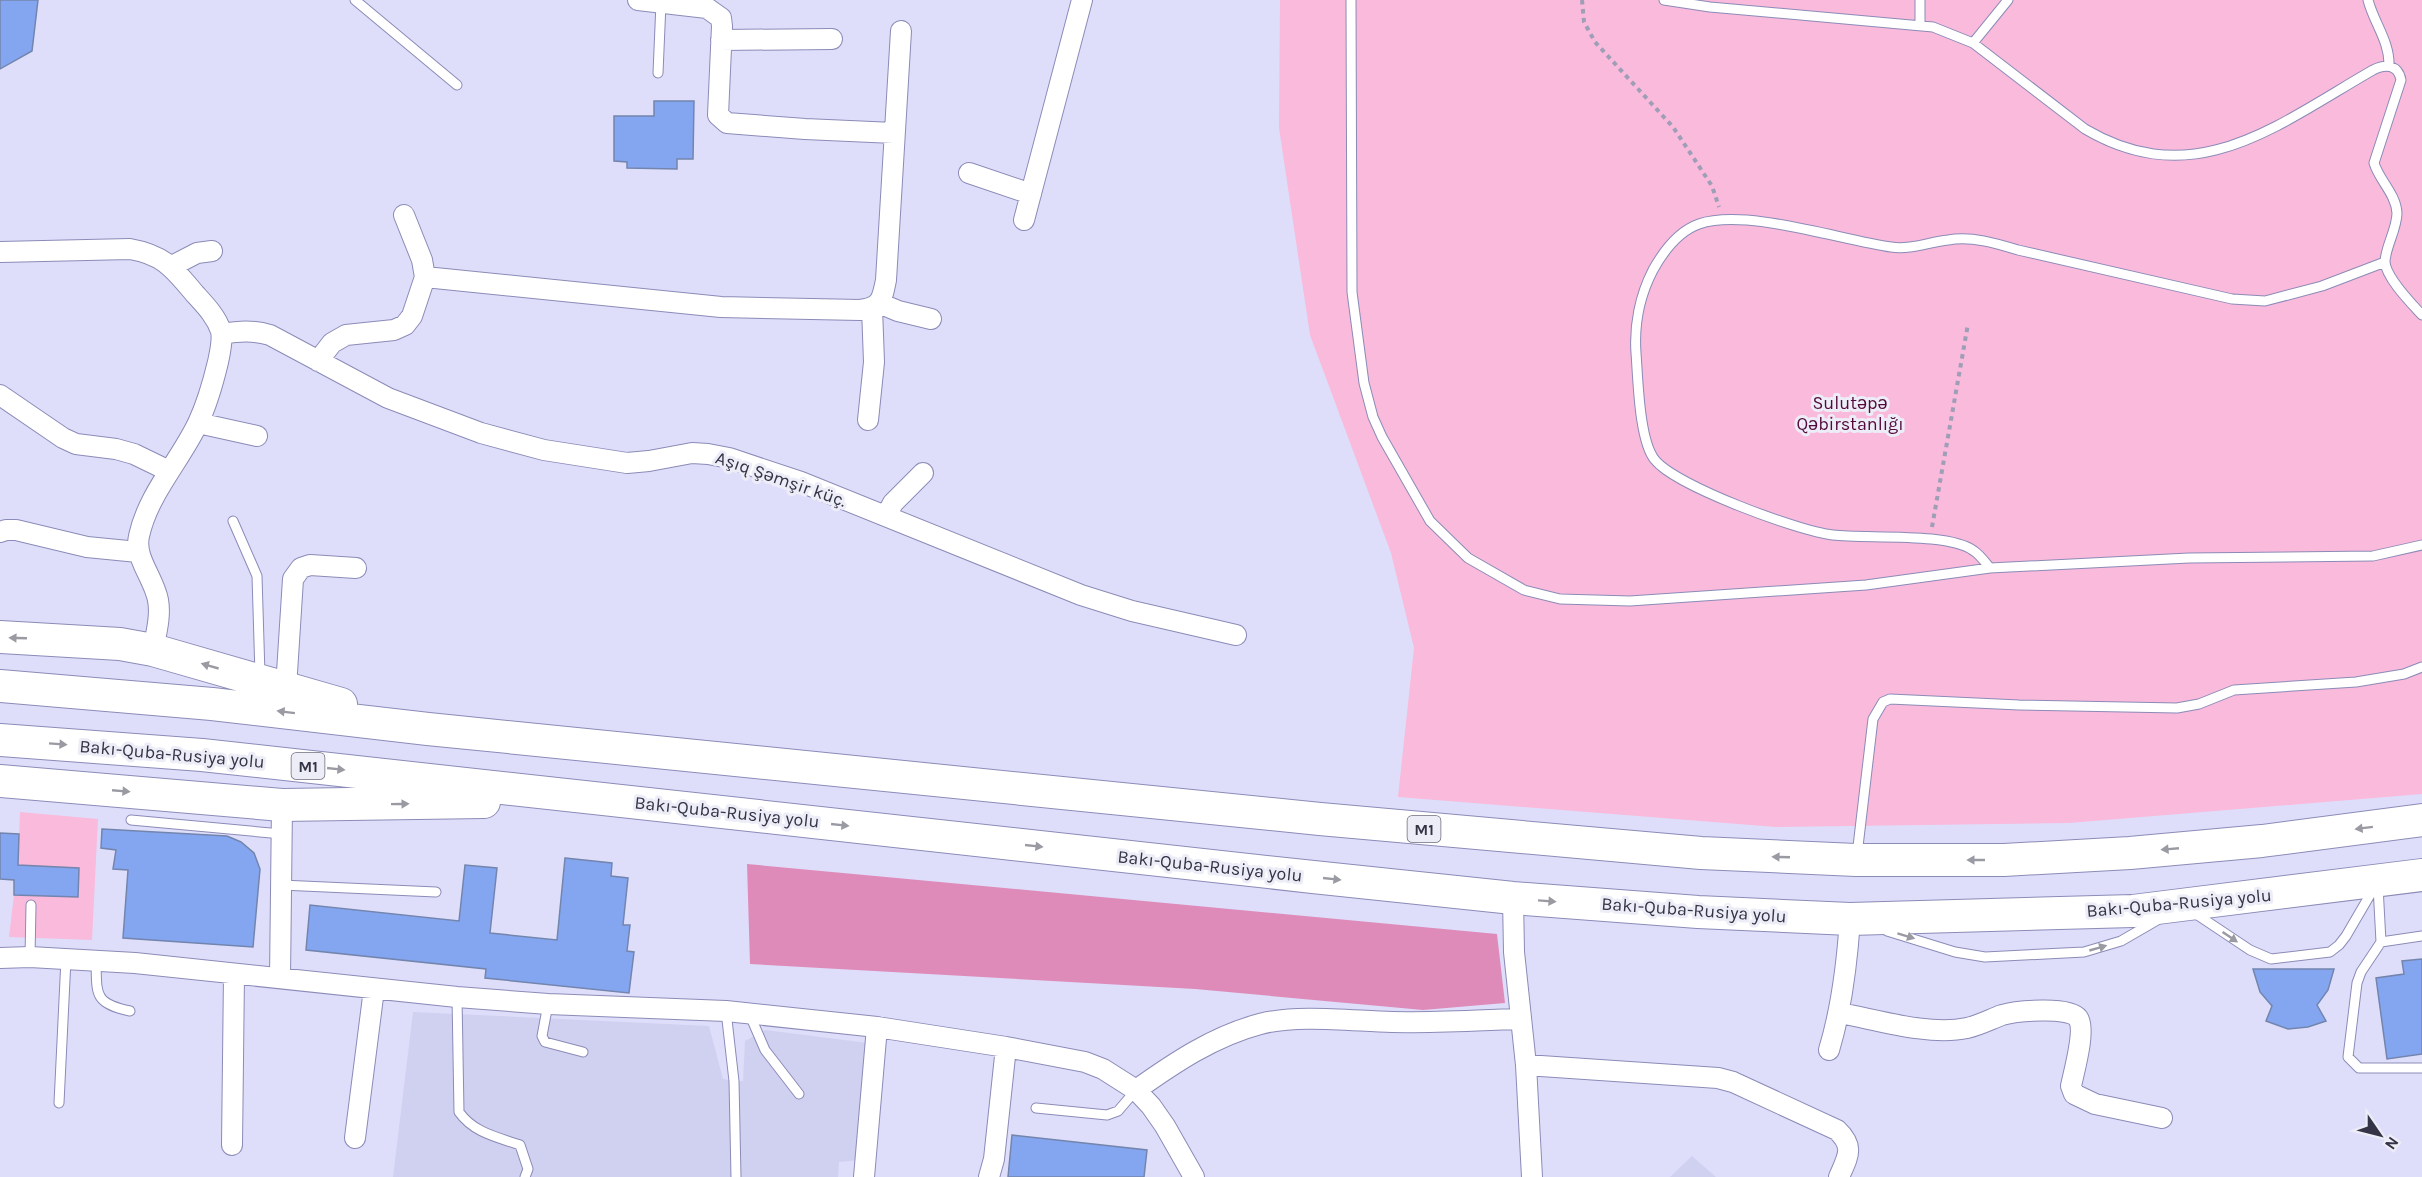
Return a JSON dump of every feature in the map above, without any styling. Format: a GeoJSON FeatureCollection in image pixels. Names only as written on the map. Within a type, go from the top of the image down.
{"type":"FeatureCollection","features":[{"type":"Feature","properties":{"kind":"highway"},"geometry":{"type":"LineString","coordinates":[[0,638],[120,644],[153,650],[428,729]]}},
{"type":"Feature","properties":{"kind":"highway","name":"M1"},"geometry":{"type":"LineString","coordinates":[[0,686],[212,704],[428,729],[1519,838],[1701,853],[1856,860],[2004,860],[2130,853],[2262,841],[2422,820]]}},
{"type":"Feature","properties":{"kind":"highway","name":"Bakı-Quba-Rusiya yolu"},"geometry":{"type":"LineString","coordinates":[[0,740],[202,755],[1513,898],[1698,912],[1850,919],[2109,912],[2422,875]]}},
{"type":"Feature","properties":{"kind":"highway"},"geometry":{"type":"LineString","coordinates":[[0,781],[282,819],[615,800]]}},
{"type":"Feature","properties":{"kind":"street"},"geometry":{"type":"LineString","coordinates":[[638,0],[707,8],[721,18],[718,115],[727,123],[894,134]]}},
{"type":"Feature","properties":{"kind":"street"},"geometry":{"type":"LineString","coordinates":[[1024,220],[1082,0]]}},
{"type":"Feature","properties":{"kind":"street"},"geometry":{"type":"LineString","coordinates":[[868,420],[874,362],[875,306],[886,280],[901,32]]}},
{"type":"Feature","properties":{"kind":"street"},"geometry":{"type":"LineString","coordinates":[[721,40],[832,39]]}},
{"type":"Feature","properties":{"kind":"street"},"geometry":{"type":"LineString","coordinates":[[969,173],[1031,194]]}},
{"type":"Feature","properties":{"kind":"street"},"geometry":{"type":"LineString","coordinates":[[318,362],[332,343],[346,335],[394,330],[405,325],[412,316],[425,277],[422,260],[404,215]]}},
{"type":"Feature","properties":{"kind":"street"},"geometry":{"type":"LineString","coordinates":[[0,252],[130,249],[150,253],[172,266],[217,321],[222,334],[215,376],[198,423],[169,471],[142,524],[138,539],[138,552],[158,598],[159,610],[153,650]]}},
{"type":"Feature","properties":{"kind":"street"},"geometry":{"type":"LineString","coordinates":[[172,266],[197,253],[212,251]]}},
{"type":"Feature","properties":{"kind":"street"},"geometry":{"type":"LineString","coordinates":[[425,277],[721,308],[860,310],[875,306],[931,319]]}},
{"type":"Feature","properties":{"kind":"street","name":"Aşıq Şəmşir küç."},"geometry":{"type":"LineString","coordinates":[[222,334],[255,331],[270,335],[388,398],[516,444],[627,462],[649,461],[692,453],[708,454],[792,479],[1081,595],[1132,611],[1236,635]]}},
{"type":"Feature","properties":{"kind":"street"},"geometry":{"type":"LineString","coordinates":[[0,394],[63,438],[76,444],[116,449],[134,454],[169,471]]}},
{"type":"Feature","properties":{"kind":"street"},"geometry":{"type":"LineString","coordinates":[[198,423],[257,436]]}},
{"type":"Feature","properties":{"kind":"street"},"geometry":{"type":"LineString","coordinates":[[886,516],[893,503],[923,473]]}},
{"type":"Feature","properties":{"kind":"street"},"geometry":{"type":"LineString","coordinates":[[0,532],[16,530],[87,547],[138,552]]}},
{"type":"Feature","properties":{"kind":"street"},"geometry":{"type":"LineString","coordinates":[[273,684],[293,579],[301,568],[310,566],[356,568]]}},
{"type":"Feature","properties":{"kind":"street"},"geometry":{"type":"LineString","coordinates":[[279,978],[282,819]]}},
{"type":"Feature","properties":{"kind":"street"},"geometry":{"type":"LineString","coordinates":[[1513,898],[1532,1177]]}},
{"type":"Feature","properties":{"kind":"street"},"geometry":{"type":"LineString","coordinates":[[1829,1050],[1840,1013],[1850,919]]}},
{"type":"Feature","properties":{"kind":"street"},"geometry":{"type":"LineString","coordinates":[[0,958],[96,960],[374,989],[548,1004],[749,1013],[877,1027],[1006,1047],[1085,1062],[1103,1069],[1136,1090],[1152,1106],[1186,1173]]}},
{"type":"Feature","properties":{"kind":"street"},"geometry":{"type":"LineString","coordinates":[[232,1145],[234,974]]}},
{"type":"Feature","properties":{"kind":"street"},"geometry":{"type":"LineString","coordinates":[[356,1138],[374,989]]}},
{"type":"Feature","properties":{"kind":"street"},"geometry":{"type":"LineString","coordinates":[[1840,1013],[1910,1027],[1937,1029],[1966,1028],[2014,1012],[2068,1012],[2077,1016],[2082,1027],[2071,1086],[2074,1094],[2095,1104],[2162,1118]]}},
{"type":"Feature","properties":{"kind":"street"},"geometry":{"type":"LineString","coordinates":[[1136,1090],[1179,1059],[1259,1024],[1282,1020],[1396,1022],[1520,1019]]}},
{"type":"Feature","properties":{"kind":"street"},"geometry":{"type":"LineString","coordinates":[[864,1177],[877,1027]]}},
{"type":"Feature","properties":{"kind":"street"},"geometry":{"type":"LineString","coordinates":[[989,1177],[994,1159],[1006,1047]]}},
{"type":"Feature","properties":{"kind":"street"},"geometry":{"type":"LineString","coordinates":[[1526,1065],[1718,1078],[1733,1082],[1837,1130],[1849,1146],[1848,1156],[1839,1177]]}},
{"type":"Feature","properties":{"kind":"lane"},"geometry":{"type":"LineString","coordinates":[[355,0],[457,85]]}},
{"type":"Feature","properties":{"kind":"lane"},"geometry":{"type":"LineString","coordinates":[[1351,0],[1352,292],[1364,383],[1382,437],[1430,521],[1468,558],[1524,590],[1560,599],[1630,601],[1866,585],[1990,568],[2188,558],[2352,558],[2373,556],[2422,545]]}},
{"type":"Feature","properties":{"kind":"lane"},"geometry":{"type":"LineString","coordinates":[[1664,0],[1920,24],[1953,33],[1973,43],[2085,129],[2125,148],[2167,156],[2183,157],[2232,146],[2265,131],[2373,70],[2382,66],[2390,66],[2395,69],[2401,80],[2374,162],[2377,173],[2394,198],[2397,211],[2396,226],[2385,262],[2390,275],[2422,315]]}},
{"type":"Feature","properties":{"kind":"lane"},"geometry":{"type":"LineString","coordinates":[[1920,0],[1920,24]]}},
{"type":"Feature","properties":{"kind":"lane"},"geometry":{"type":"LineString","coordinates":[[1973,43],[2008,0]]}},
{"type":"Feature","properties":{"kind":"lane"},"geometry":{"type":"LineString","coordinates":[[2368,0],[2372,14],[2388,46],[2390,66]]}},
{"type":"Feature","properties":{"kind":"lane"},"geometry":{"type":"LineString","coordinates":[[658,73],[662,3]]}},
{"type":"Feature","properties":{"kind":"lane"},"geometry":{"type":"LineString","coordinates":[[1990,568],[1973,550],[1956,543],[1857,538],[1810,531],[1700,489],[1660,466],[1648,447],[1635,343],[1639,307],[1648,280],[1667,249],[1691,228],[1723,219],[1770,224],[1894,248],[1918,246],[1949,239],[1983,240],[2232,299],[2265,301],[2322,286],[2385,262]]}},
{"type":"Feature","properties":{"kind":"lane"},"geometry":{"type":"LineString","coordinates":[[232,521],[253,565],[259,586],[273,684]]}},
{"type":"Feature","properties":{"kind":"lane"},"geometry":{"type":"LineString","coordinates":[[1856,860],[1873,719],[1883,702],[1890,699],[2019,705],[2176,708],[2199,704],[2234,690],[2356,682],[2404,674],[2422,666]]}},
{"type":"Feature","properties":{"kind":"lane"},"geometry":{"type":"LineString","coordinates":[[131,820],[282,819]]}},
{"type":"Feature","properties":{"kind":"lane"},"geometry":{"type":"LineString","coordinates":[[2181,905],[2259,956],[2271,959],[2330,952],[2346,936],[2378,880]]}},
{"type":"Feature","properties":{"kind":"lane"},"geometry":{"type":"LineString","coordinates":[[2378,880],[2381,942],[2361,972],[2357,984],[2348,1057],[2359,1068],[2422,1068]]}},
{"type":"Feature","properties":{"kind":"lane"},"geometry":{"type":"LineString","coordinates":[[281,885],[436,892]]}},
{"type":"Feature","properties":{"kind":"lane"},"geometry":{"type":"LineString","coordinates":[[30,957],[31,905]]}},
{"type":"Feature","properties":{"kind":"lane"},"geometry":{"type":"LineString","coordinates":[[2381,942],[2422,936]]}},
{"type":"Feature","properties":{"kind":"lane"},"geometry":{"type":"LineString","coordinates":[[58,1102],[66,959]]}},
{"type":"Feature","properties":{"kind":"lane"},"geometry":{"type":"LineString","coordinates":[[96,960],[97,990],[103,1001],[110,1006],[130,1011]]}},
{"type":"Feature","properties":{"kind":"lane"},"geometry":{"type":"LineString","coordinates":[[457,997],[459,1112],[465,1121],[481,1132],[520,1145],[528,1169],[525,1177]]}},
{"type":"Feature","properties":{"kind":"lane"},"geometry":{"type":"LineString","coordinates":[[548,1004],[542,1036],[545,1042],[583,1052]]}},
{"type":"Feature","properties":{"kind":"lane"},"geometry":{"type":"LineString","coordinates":[[726,1011],[734,1081],[736,1177]]}},
{"type":"Feature","properties":{"kind":"lane"},"geometry":{"type":"LineString","coordinates":[[749,1013],[765,1050],[799,1094]]}},
{"type":"Feature","properties":{"kind":"lane"},"geometry":{"type":"LineString","coordinates":[[1036,1108],[1107,1115],[1118,1111],[1136,1090]]}},
{"type":"Feature","properties":{"kind":"path"},"geometry":{"type":"LineString","coordinates":[[1582,0],[1584,22],[1595,42],[1673,127],[1712,186],[1723,219]]}},
{"type":"Feature","properties":{"kind":"path"},"geometry":{"type":"LineString","coordinates":[[1930,540],[1968,324]]}},
{"type":"Feature","properties":{"kind":"shaded area"},"geometry":{"type":"Polygon","coordinates":[[[747,864],[1497,934],[1505,1003],[1423,1010],[1195,989],[750,964],[747,864]]]}},
{"type":"Feature","properties":{"kind":"shaded area"},"geometry":{"type":"Polygon","coordinates":[[[413,1012],[709,1026],[723,1079],[734,1081],[743,1081],[745,1041],[765,1030],[868,1043],[859,1160],[839,1162],[838,1177],[393,1177],[413,1012]]]}},
{"type":"Feature","properties":{"kind":"shaded area"},"geometry":{"type":"Polygon","coordinates":[[[1692,1156],[1716,1177],[1670,1177],[1692,1156]]]}},
{"type":"Feature","properties":{"kind":"green space","name":"Sulutəpə Qəbirstanlığı"},"geometry":{"type":"Polygon","coordinates":[[[1280,0],[2422,0],[2422,794],[2069,823],[1776,827],[1398,797],[1414,648],[1391,553],[1310,335],[1279,128],[1280,0]]]}},
{"type":"Feature","properties":{"kind":"green space"},"geometry":{"type":"Polygon","coordinates":[[[20,812],[98,819],[92,940],[9,937],[14,895],[78,897],[79,868],[18,865],[20,812]]]}},
{"type":"Feature","properties":{"kind":"building"},"geometry":{"type":"Polygon","coordinates":[[[0,0],[38,0],[32,51],[0,69],[0,0]]]}},
{"type":"Feature","properties":{"kind":"building"},"geometry":{"type":"Polygon","coordinates":[[[654,101],[694,101],[693,159],[677,159],[677,169],[627,168],[627,162],[614,161],[614,116],[654,116],[654,101]]]}},
{"type":"Feature","properties":{"kind":"building"},"geometry":{"type":"Polygon","coordinates":[[[102,829],[227,836],[241,842],[254,853],[260,869],[253,947],[123,938],[128,870],[113,869],[116,850],[101,848],[102,829]]]}},
{"type":"Feature","properties":{"kind":"building"},"geometry":{"type":"Polygon","coordinates":[[[0,833],[19,834],[18,865],[79,868],[78,897],[14,895],[14,880],[0,879],[0,833]]]}},
{"type":"Feature","properties":{"kind":"building"},"geometry":{"type":"Polygon","coordinates":[[[565,858],[612,863],[611,876],[628,878],[623,925],[630,925],[627,951],[634,952],[629,993],[485,978],[486,969],[306,950],[310,905],[459,921],[465,865],[497,868],[490,933],[557,940],[565,858]]]}},
{"type":"Feature","properties":{"kind":"building"},"geometry":{"type":"Polygon","coordinates":[[[2422,959],[2422,1054],[2387,1059],[2376,978],[2404,974],[2402,961],[2422,959]]]}},
{"type":"Feature","properties":{"kind":"building"},"geometry":{"type":"Polygon","coordinates":[[[2253,969],[2334,969],[2328,990],[2317,1005],[2326,1021],[2308,1027],[2288,1029],[2266,1021],[2272,1006],[2260,992],[2253,969]]]}},
{"type":"Feature","properties":{"kind":"building"},"geometry":{"type":"Polygon","coordinates":[[[1012,1135],[1147,1150],[1144,1177],[1008,1177],[1012,1135]]]}}]}
